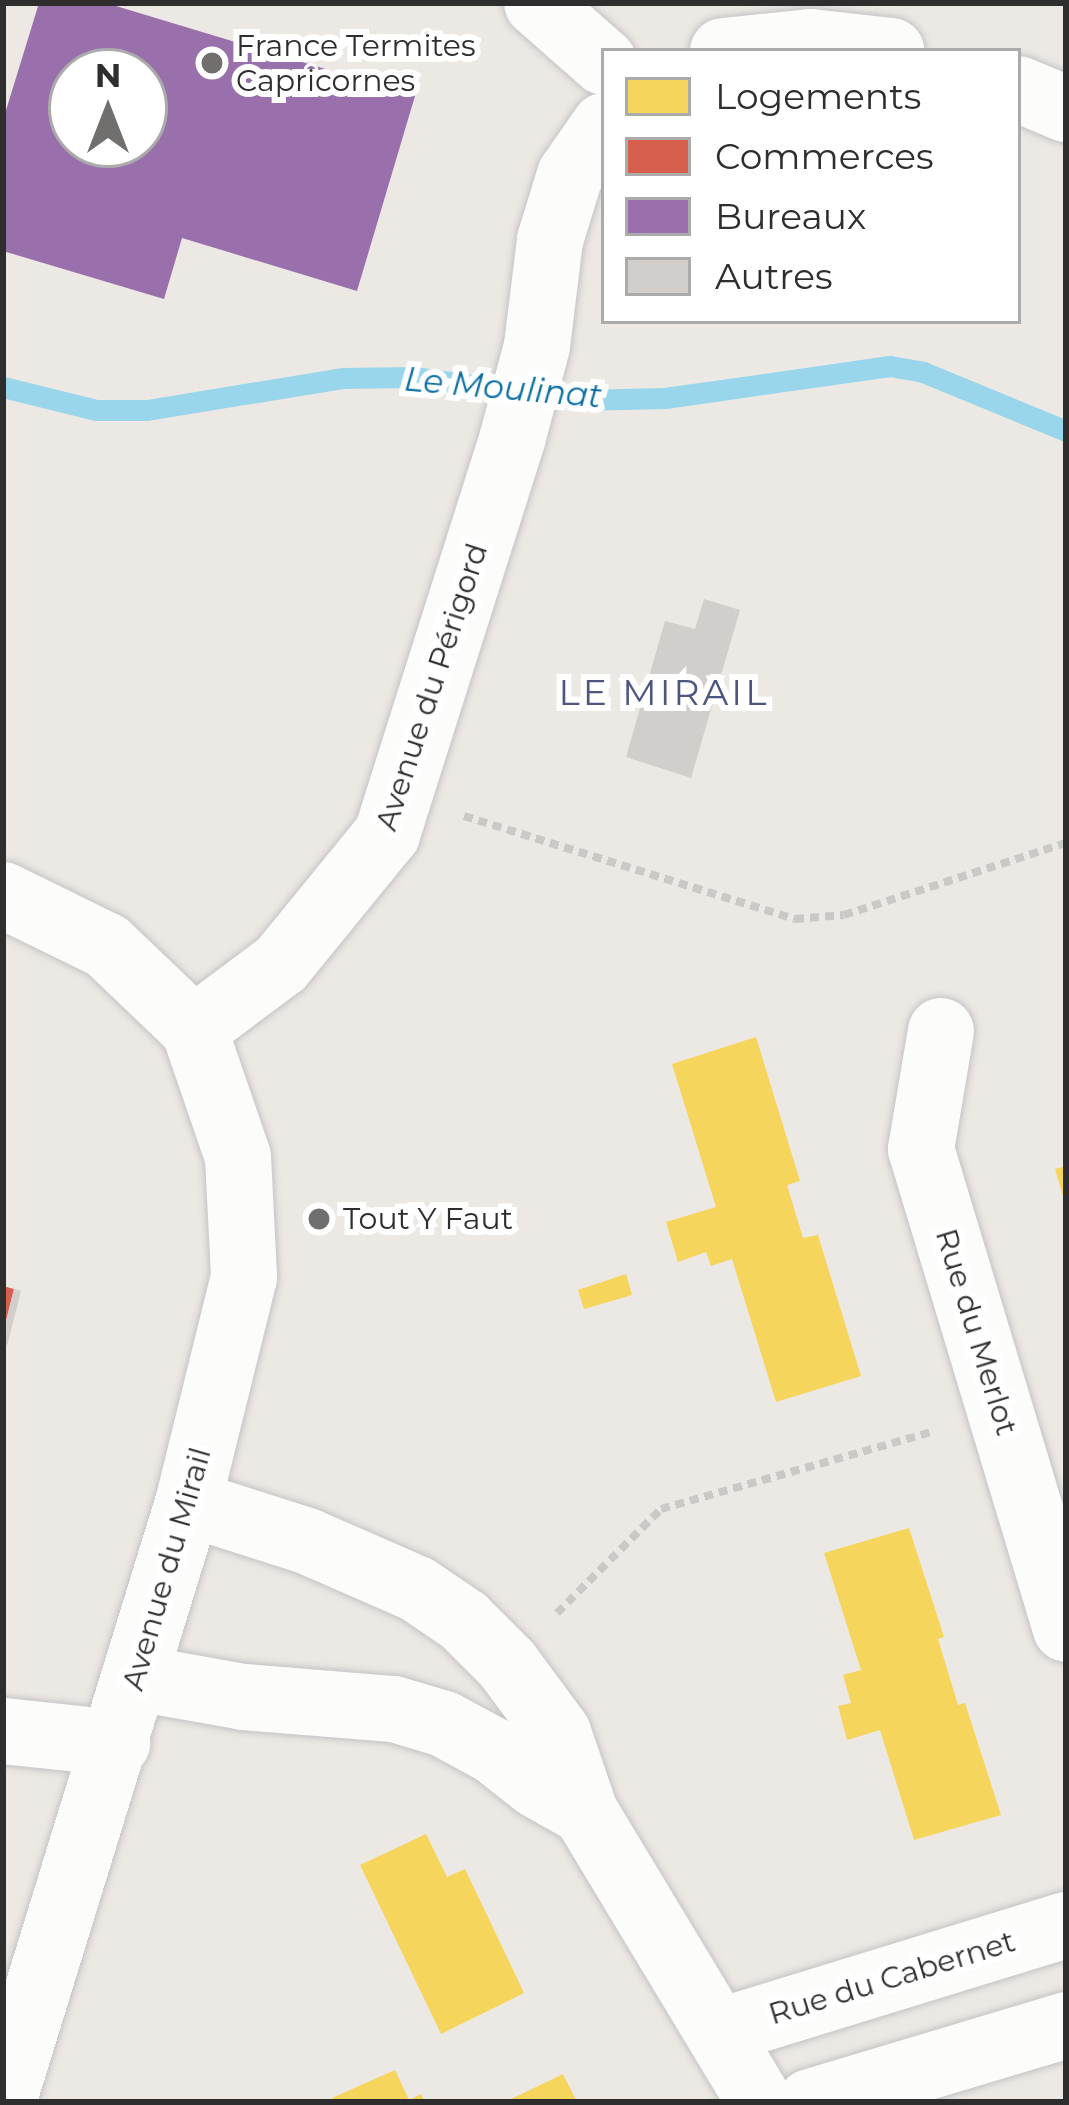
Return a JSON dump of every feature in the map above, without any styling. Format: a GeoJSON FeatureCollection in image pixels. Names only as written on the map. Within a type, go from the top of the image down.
{"type":"FeatureCollection","features":[{"type":"Feature","properties":{"kind":"street"},"geometry":{"type":"LineString","coordinates":[[538,3],[601,59]]}},
{"type":"Feature","properties":{"kind":"street"},"geometry":{"type":"LineString","coordinates":[[752,48],[811,42],[864,48]]}},
{"type":"Feature","properties":{"kind":"street"},"geometry":{"type":"LineString","coordinates":[[1021,90],[1066,109]]}},
{"type":"Feature","properties":{"kind":"street"},"geometry":{"type":"LineString","coordinates":[[1021,116],[1066,119]]}},
{"type":"Feature","properties":{"kind":"street","name":"Avenue du Périgord"},"geometry":{"type":"LineString","coordinates":[[194,1029],[281,964],[387,834],[512,440],[537,346],[550,241],[570,175],[601,129]]}},
{"type":"Feature","properties":{"kind":"street","name":"Avenue du Périgord"},"geometry":{"type":"LineString","coordinates":[[537,346],[600,232]]}},
{"type":"Feature","properties":{"kind":"street"},"geometry":{"type":"LineString","coordinates":[[3,895],[106,946],[194,1029]]}},
{"type":"Feature","properties":{"kind":"street","name":"Avenue du Mirail"},"geometry":{"type":"LineString","coordinates":[[3,2102],[137,1678],[188,1503],[244,1277],[238,1157],[194,1029]]}},
{"type":"Feature","properties":{"kind":"street","name":"Rue du Merlot"},"geometry":{"type":"LineString","coordinates":[[941,1031],[921,1149],[1066,1629]]}},
{"type":"Feature","properties":{"kind":"street"},"geometry":{"type":"LineString","coordinates":[[188,1503],[307,1541],[417,1589],[464,1621],[506,1664],[558,1732],[585,1812],[760,2102]]}},
{"type":"Feature","properties":{"kind":"street"},"geometry":{"type":"LineString","coordinates":[[137,1678],[195,1691],[394,1709],[444,1724],[494,1750],[537,1785],[585,1812]]}},
{"type":"Feature","properties":{"kind":"street"},"geometry":{"type":"LineString","coordinates":[[3,1731],[117,1743]]}},
{"type":"Feature","properties":{"kind":"street","name":"Rue du Cabernet"},"geometry":{"type":"LineString","coordinates":[[718,2032],[1066,1925]]}},
{"type":"Feature","properties":{"kind":"street"},"geometry":{"type":"LineString","coordinates":[[810,2102],[1066,2025]]}},
{"type":"Feature","properties":{"kind":"path"},"geometry":{"type":"LineString","coordinates":[[400,796],[795,919],[844,915],[1066,843]]}},
{"type":"Feature","properties":{"kind":"path"},"geometry":{"type":"LineString","coordinates":[[506,1664],[662,1509],[1001,1412]]}},
{"type":"Feature","properties":{"kind":"building: Logements"},"geometry":{"type":"Polygon","coordinates":[[[756,1037],[800,1181],[787,1185],[803,1238],[818,1235],[861,1376],[776,1402],[732,1259],[711,1266],[706,1252],[678,1262],[666,1222],[716,1207],[672,1064],[756,1037]]]}},
{"type":"Feature","properties":{"kind":"building: Logements"},"geometry":{"type":"Polygon","coordinates":[[[1066,1166],[1066,1202],[1065,1203],[1055,1169],[1066,1166]]]}},
{"type":"Feature","properties":{"kind":"building: Logements"},"geometry":{"type":"Polygon","coordinates":[[[626,1274],[632,1295],[584,1309],[578,1290],[626,1274]]]}},
{"type":"Feature","properties":{"kind":"building: Logements"},"geometry":{"type":"Polygon","coordinates":[[[909,1528],[944,1637],[938,1639],[958,1705],[965,1703],[1001,1815],[914,1840],[880,1730],[847,1740],[838,1706],[851,1703],[843,1675],[861,1670],[824,1553],[909,1528]]]}},
{"type":"Feature","properties":{"kind":"building: Logements"},"geometry":{"type":"Polygon","coordinates":[[[426,1834],[447,1877],[465,1869],[524,1993],[441,2034],[360,1865],[426,1834]]]}},
{"type":"Feature","properties":{"kind":"building: Logements"},"geometry":{"type":"Polygon","coordinates":[[[395,2070],[409,2100],[421,2094],[425,2102],[334,2102],[332,2098],[395,2070]]]}},
{"type":"Feature","properties":{"kind":"building: Logements"},"geometry":{"type":"Polygon","coordinates":[[[563,2074],[577,2102],[505,2102],[563,2074]]]}},
{"type":"Feature","properties":{"kind":"building: Commerces"},"geometry":{"type":"Polygon","coordinates":[[[3,1286],[14,1289],[5,1326],[3,1325],[3,1286]]]}},
{"type":"Feature","properties":{"kind":"building: Bureaux"},"geometry":{"type":"Polygon","coordinates":[[[39,3],[106,3],[415,96],[357,291],[182,238],[164,299],[3,251],[3,120],[39,3]]]}},
{"type":"Feature","properties":{"kind":"building: Autres"},"geometry":{"type":"Polygon","coordinates":[[[704,599],[740,610],[691,778],[626,757],[665,621],[695,629],[704,599]]]}},
{"type":"Feature","properties":{"kind":"building: Autres"},"geometry":{"type":"Polygon","coordinates":[[[14,1289],[21,1291],[7,1346],[3,1332],[14,1289]]]}},
{"type":"Feature","properties":{"kind":"waterway","name":"Le Moulinat"},"geometry":{"type":"LineString","coordinates":[[3,387],[96,410],[147,410],[343,378],[413,377],[580,400],[665,398],[890,366],[923,372],[1066,431]]}},
{"type":"Feature","properties":{"kind":"place","name":"France Termites Capricornes"},"geometry":{"type":"Point","coordinates":[212,63]}},
{"type":"Feature","properties":{"kind":"place","name":"Tout Y Faut"},"geometry":{"type":"Point","coordinates":[319,1219]}},
{"type":"Feature","properties":{"kind":"district","name":"LE MIRAIL"},"geometry":{"type":"Point","coordinates":[664,693]}}]}
